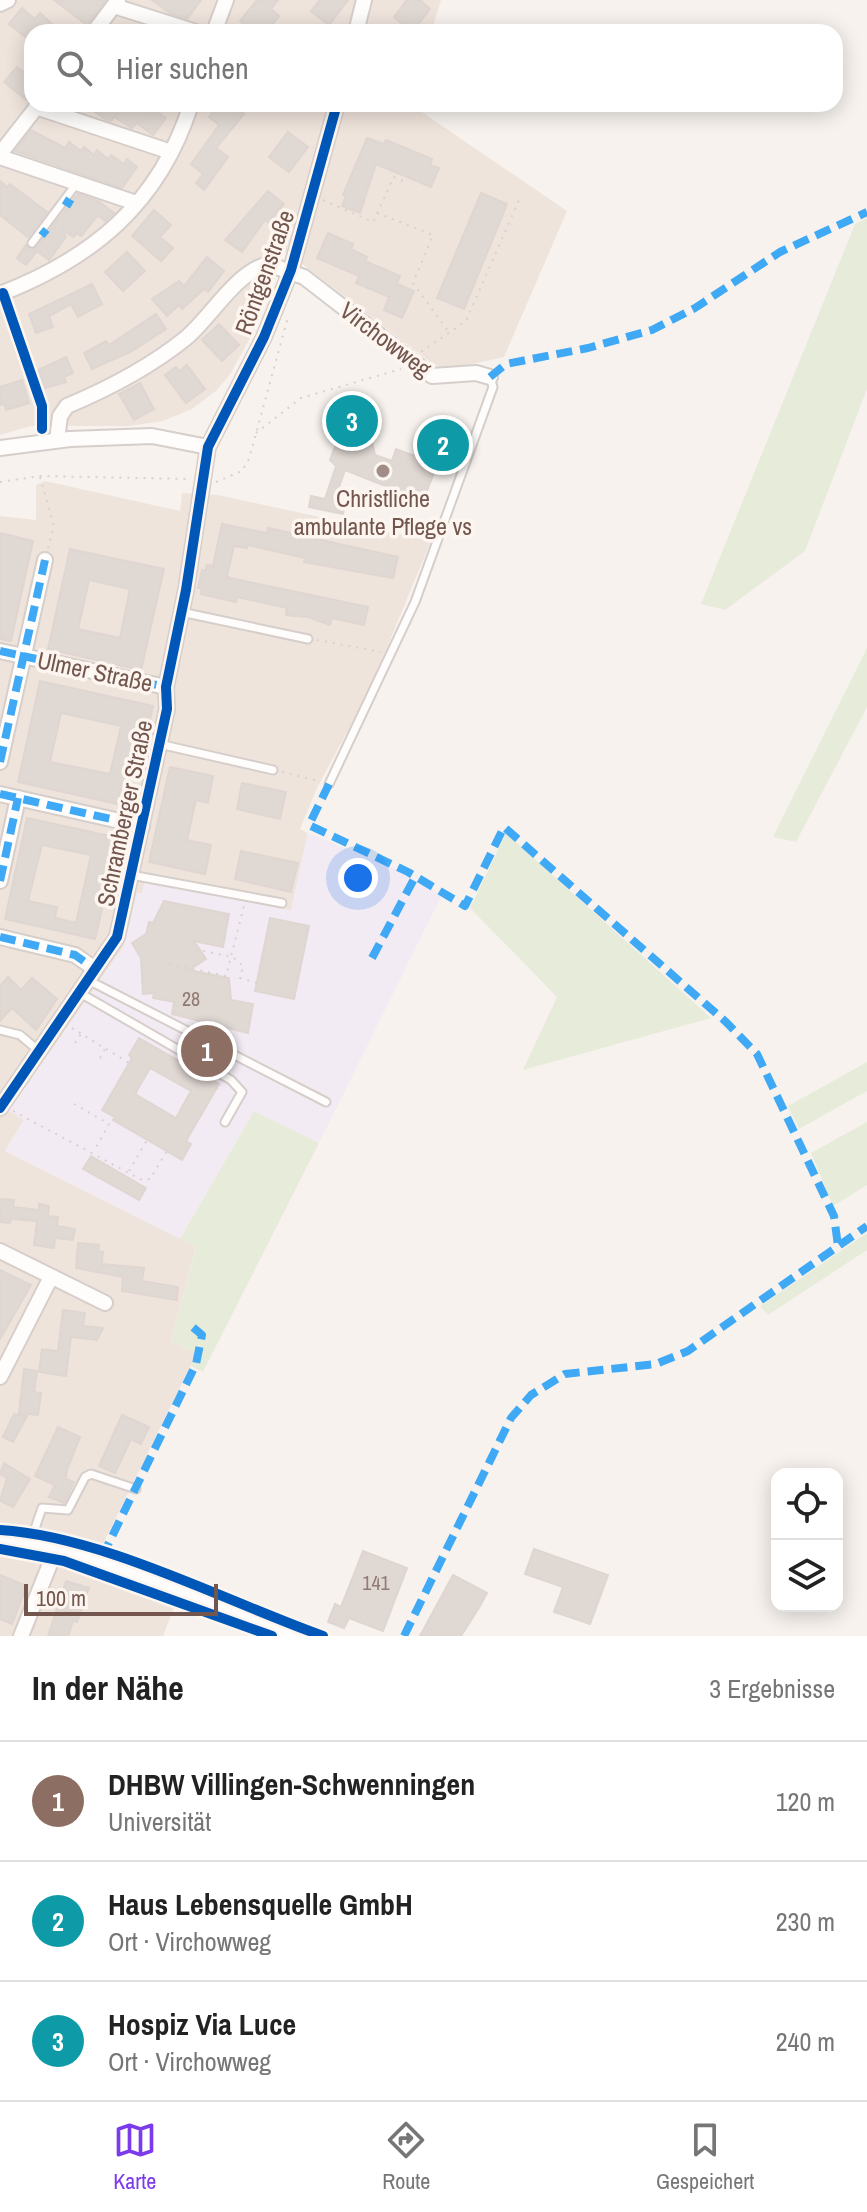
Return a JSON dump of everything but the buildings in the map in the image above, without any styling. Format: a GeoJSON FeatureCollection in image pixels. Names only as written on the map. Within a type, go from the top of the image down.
{"type":"FeatureCollection","features":[{"type":"Feature","properties":{"kind":"street"},"geometry":{"type":"LineString","coordinates":[[0,4],[8,0]]}},
{"type":"Feature","properties":{"kind":"street"},"geometry":{"type":"LineString","coordinates":[[217,24],[226,0]]}},
{"type":"Feature","properties":{"kind":"street"},"geometry":{"type":"LineString","coordinates":[[358,24],[364,0]]}},
{"type":"Feature","properties":{"kind":"street"},"geometry":{"type":"LineString","coordinates":[[100,24],[116,3],[174,24]]}},
{"type":"Feature","properties":{"kind":"street"},"geometry":{"type":"LineString","coordinates":[[33,112],[0,156],[136,203]]}},
{"type":"Feature","properties":{"kind":"street"},"geometry":{"type":"LineString","coordinates":[[55,112],[171,152]]}},
{"type":"Feature","properties":{"kind":"street"},"geometry":{"type":"LineString","coordinates":[[0,294],[77,259],[108,235],[136,203],[171,152],[188,112]]}},
{"type":"Feature","properties":{"kind":"street","name":"Röntgenstraße"},"geometry":{"type":"LineString","coordinates":[[208,447],[264,337],[291,270],[335,112]]}},
{"type":"Feature","properties":{"kind":"street","name":"Röntgenstraße"},"geometry":{"type":"LineString","coordinates":[[57,440],[60,416],[67,406],[148,366],[211,316],[248,273],[268,264],[291,270]]}},
{"type":"Feature","properties":{"kind":"street","name":"Virchowweg"},"geometry":{"type":"LineString","coordinates":[[291,270],[432,376],[439,378],[476,373],[490,377]]}},
{"type":"Feature","properties":{"kind":"street"},"geometry":{"type":"LineString","coordinates":[[0,448],[57,440],[152,436],[208,447]]}},
{"type":"Feature","properties":{"kind":"street","name":"Schramberger Straße"},"geometry":{"type":"LineString","coordinates":[[1,1106],[117,937],[167,709],[166,687],[208,447]]}},
{"type":"Feature","properties":{"kind":"street","name":"Ulmer Straße"},"geometry":{"type":"LineString","coordinates":[[24,656],[45,560]]}},
{"type":"Feature","properties":{"kind":"street","name":"Ulmer Straße"},"geometry":{"type":"LineString","coordinates":[[0,651],[166,687]]}},
{"type":"Feature","properties":{"kind":"street"},"geometry":{"type":"LineString","coordinates":[[0,762],[24,656]]}},
{"type":"Feature","properties":{"kind":"street"},"geometry":{"type":"LineString","coordinates":[[0,794],[142,826]]}},
{"type":"Feature","properties":{"kind":"street"},"geometry":{"type":"LineString","coordinates":[[0,881],[18,798]]}},
{"type":"Feature","properties":{"kind":"street"},"geometry":{"type":"LineString","coordinates":[[0,937],[75,955],[88,981]]}},
{"type":"Feature","properties":{"kind":"street"},"geometry":{"type":"LineString","coordinates":[[0,1251],[105,1303]]}},
{"type":"Feature","properties":{"kind":"street"},"geometry":{"type":"LineString","coordinates":[[0,1377],[51,1277]]}},
{"type":"Feature","properties":{"kind":"street"},"geometry":{"type":"LineString","coordinates":[[0,1539],[101,1560],[293,1636]]}},
{"type":"Feature","properties":{"kind":"street"},"geometry":{"type":"LineString","coordinates":[[21,1636],[56,1549]]}},
{"type":"Feature","properties":{"kind":"lane"},"geometry":{"type":"LineString","coordinates":[[32,243],[78,181]]}},
{"type":"Feature","properties":{"kind":"lane"},"geometry":{"type":"LineString","coordinates":[[329,784],[415,602],[493,387],[490,377]]}},
{"type":"Feature","properties":{"kind":"lane"},"geometry":{"type":"LineString","coordinates":[[181,612],[308,639]]}},
{"type":"Feature","properties":{"kind":"lane"},"geometry":{"type":"LineString","coordinates":[[159,744],[273,770]]}},
{"type":"Feature","properties":{"kind":"lane"},"geometry":{"type":"LineString","coordinates":[[131,875],[282,903]]}},
{"type":"Feature","properties":{"kind":"lane"},"geometry":{"type":"LineString","coordinates":[[88,981],[326,1102]]}},
{"type":"Feature","properties":{"kind":"lane"},"geometry":{"type":"LineString","coordinates":[[88,981],[231,1080],[242,1092],[225,1122]]}},
{"type":"Feature","properties":{"kind":"lane"},"geometry":{"type":"LineString","coordinates":[[0,1030],[20,1035],[39,1051]]}},
{"type":"Feature","properties":{"kind":"lane"},"geometry":{"type":"LineString","coordinates":[[30,1543],[42,1508],[68,1510],[85,1477],[91,1474],[136,1489]]}},
{"type":"Feature","properties":{"kind":"path"},"geometry":{"type":"LineString","coordinates":[[313,195],[373,222],[394,177],[407,183]]}},
{"type":"Feature","properties":{"kind":"path"},"geometry":{"type":"LineString","coordinates":[[256,433],[301,398],[403,368],[412,358],[466,321],[519,200]]}},
{"type":"Feature","properties":{"kind":"path"},"geometry":{"type":"LineString","coordinates":[[377,213],[433,235],[413,283],[449,333]]}},
{"type":"Feature","properties":{"kind":"path"},"geometry":{"type":"LineString","coordinates":[[0,482],[40,476],[203,482],[229,479],[242,471],[256,433],[289,314]]}},
{"type":"Feature","properties":{"kind":"path"},"geometry":{"type":"LineString","coordinates":[[40,476],[54,526],[45,560]]}},
{"type":"Feature","properties":{"kind":"path"},"geometry":{"type":"LineString","coordinates":[[308,639],[391,654]]}},
{"type":"Feature","properties":{"kind":"path"},"geometry":{"type":"LineString","coordinates":[[273,770],[329,784]]}},
{"type":"Feature","properties":{"kind":"path"},"geometry":{"type":"LineString","coordinates":[[169,964],[226,976],[246,897]]}},
{"type":"Feature","properties":{"kind":"path"},"geometry":{"type":"LineString","coordinates":[[203,951],[233,957],[243,966],[240,978],[257,983]]}},
{"type":"Feature","properties":{"kind":"path"},"geometry":{"type":"LineString","coordinates":[[61,1021],[129,1063]]}},
{"type":"Feature","properties":{"kind":"path"},"geometry":{"type":"LineString","coordinates":[[75,1043],[81,1034]]}},
{"type":"Feature","properties":{"kind":"path"},"geometry":{"type":"LineString","coordinates":[[100,1058],[106,1048]]}},
{"type":"Feature","properties":{"kind":"path"},"geometry":{"type":"LineString","coordinates":[[74,1104],[109,1124],[93,1152]]}},
{"type":"Feature","properties":{"kind":"path"},"geometry":{"type":"LineString","coordinates":[[1,1106],[142,1180],[150,1179],[167,1151]]}},
{"type":"Feature","properties":{"kind":"path"},"geometry":{"type":"LineString","coordinates":[[128,1172],[147,1140]]}},
{"type":"Feature","properties":{"kind":"shaded area"},"geometry":{"type":"Polygon","coordinates":[[[0,0],[441,0],[434,24],[24,24],[24,112],[422,112],[567,211],[504,357],[442,371],[285,251],[278,254],[275,278],[258,323],[231,373],[217,390],[192,409],[163,421],[129,426],[31,426],[0,435],[0,0]]]}},
{"type":"Feature","properties":{"kind":"shaded area"},"geometry":{"type":"Polygon","coordinates":[[[45,481],[180,511],[182,493],[218,495],[431,541],[369,691],[317,788],[300,829],[308,833],[291,911],[145,881],[142,894],[138,893],[124,946],[9,1111],[24,1120],[5,1151],[196,1246],[171,1341],[197,1353],[91,1568],[175,1605],[163,1636],[0,1636],[0,516],[36,520],[36,485],[45,481]]]}},
{"type":"Feature","properties":{"kind":"shaded area"},"geometry":{"type":"Polygon","coordinates":[[[308,833],[391,867],[442,895],[319,1143],[254,1111],[180,1239],[5,1151],[24,1120],[9,1111],[124,946],[137,893],[142,893],[145,880],[291,911],[308,833]]]}},
{"type":"Feature","properties":{"kind":"green space"},"geometry":{"type":"Polygon","coordinates":[[[867,218],[867,389],[805,551],[725,610],[701,604],[855,224],[867,218]]]}},
{"type":"Feature","properties":{"kind":"green space"},"geometry":{"type":"Polygon","coordinates":[[[867,648],[867,707],[796,842],[773,837],[867,648]]]}},
{"type":"Feature","properties":{"kind":"green space"},"geometry":{"type":"Polygon","coordinates":[[[506,833],[711,1018],[523,1070],[557,997],[470,908],[506,833]]]}},
{"type":"Feature","properties":{"kind":"green space"},"geometry":{"type":"Polygon","coordinates":[[[867,1062],[867,1091],[799,1129],[788,1106],[867,1062]]]}},
{"type":"Feature","properties":{"kind":"green space"},"geometry":{"type":"Polygon","coordinates":[[[254,1111],[319,1143],[203,1372],[191,1366],[197,1353],[171,1341],[196,1247],[180,1239],[254,1111]]]}},
{"type":"Feature","properties":{"kind":"green space"},"geometry":{"type":"Polygon","coordinates":[[[867,1122],[867,1185],[833,1206],[811,1153],[867,1122]]]}},
{"type":"Feature","properties":{"kind":"green space"},"geometry":{"type":"Polygon","coordinates":[[[867,1233],[867,1250],[768,1315],[760,1306],[867,1233]]]}},
{"type":"Feature","properties":{"kind":"marked path"},"geometry":{"type":"LineString","coordinates":[[64,200],[72,205]]}},
{"type":"Feature","properties":{"kind":"marked path"},"geometry":{"type":"LineString","coordinates":[[490,377],[506,364],[588,348],[652,330],[695,308],[780,252],[867,212]]}},
{"type":"Feature","properties":{"kind":"marked path"},"geometry":{"type":"LineString","coordinates":[[41,230],[47,235]]}},
{"type":"Feature","properties":{"kind":"marked path"},"geometry":{"type":"LineString","coordinates":[[0,762],[45,560]]}},
{"type":"Feature","properties":{"kind":"marked path"},"geometry":{"type":"LineString","coordinates":[[0,651],[166,687]]}},
{"type":"Feature","properties":{"kind":"marked path"},"geometry":{"type":"LineString","coordinates":[[329,784],[309,825],[408,872],[465,906],[504,827],[726,1022],[757,1054],[834,1216],[838,1246]]}},
{"type":"Feature","properties":{"kind":"marked path"},"geometry":{"type":"LineString","coordinates":[[0,794],[142,826]]}},
{"type":"Feature","properties":{"kind":"marked path"},"geometry":{"type":"LineString","coordinates":[[0,881],[18,798]]}},
{"type":"Feature","properties":{"kind":"marked path"},"geometry":{"type":"LineString","coordinates":[[372,958],[415,877]]}},
{"type":"Feature","properties":{"kind":"marked path"},"geometry":{"type":"LineString","coordinates":[[0,937],[75,955],[95,969]]}},
{"type":"Feature","properties":{"kind":"marked path"},"geometry":{"type":"LineString","coordinates":[[404,1636],[511,1418],[531,1395],[565,1374],[656,1364],[688,1351],[867,1226]]}},
{"type":"Feature","properties":{"kind":"marked path"},"geometry":{"type":"LineString","coordinates":[[102,1557],[196,1364],[202,1335],[188,1323]]}},
{"type":"Feature","properties":{"kind":"cycle path"},"geometry":{"type":"LineString","coordinates":[[0,1108],[117,937],[167,709],[166,687],[186,590],[208,447],[264,337],[291,270],[335,112]]}},
{"type":"Feature","properties":{"kind":"cycle path"},"geometry":{"type":"LineString","coordinates":[[3,293],[42,406],[42,429]]}},
{"type":"Feature","properties":{"kind":"cycle path"},"geometry":{"type":"LineString","coordinates":[[0,1530],[80,1544],[121,1557],[323,1636]]}},
{"type":"Feature","properties":{"kind":"cycle path"},"geometry":{"type":"LineString","coordinates":[[0,1549],[64,1561],[272,1636]]}},
{"type":"Feature","properties":{"kind":"place","name":"Hospiz Via Luce"},"geometry":{"type":"Point","coordinates":[352,421]}},
{"type":"Feature","properties":{"kind":"place","name":"Haus Lebensquelle GmbH"},"geometry":{"type":"Point","coordinates":[443,445]}},
{"type":"Feature","properties":{"kind":"place","name":"Christliche ambulante Pflege vs"},"geometry":{"type":"Point","coordinates":[383,471]}},
{"type":"Feature","properties":{"kind":"place","name":"DHBW Villingen-Schwenningen"},"geometry":{"type":"Point","coordinates":[207,1051]}}]}
